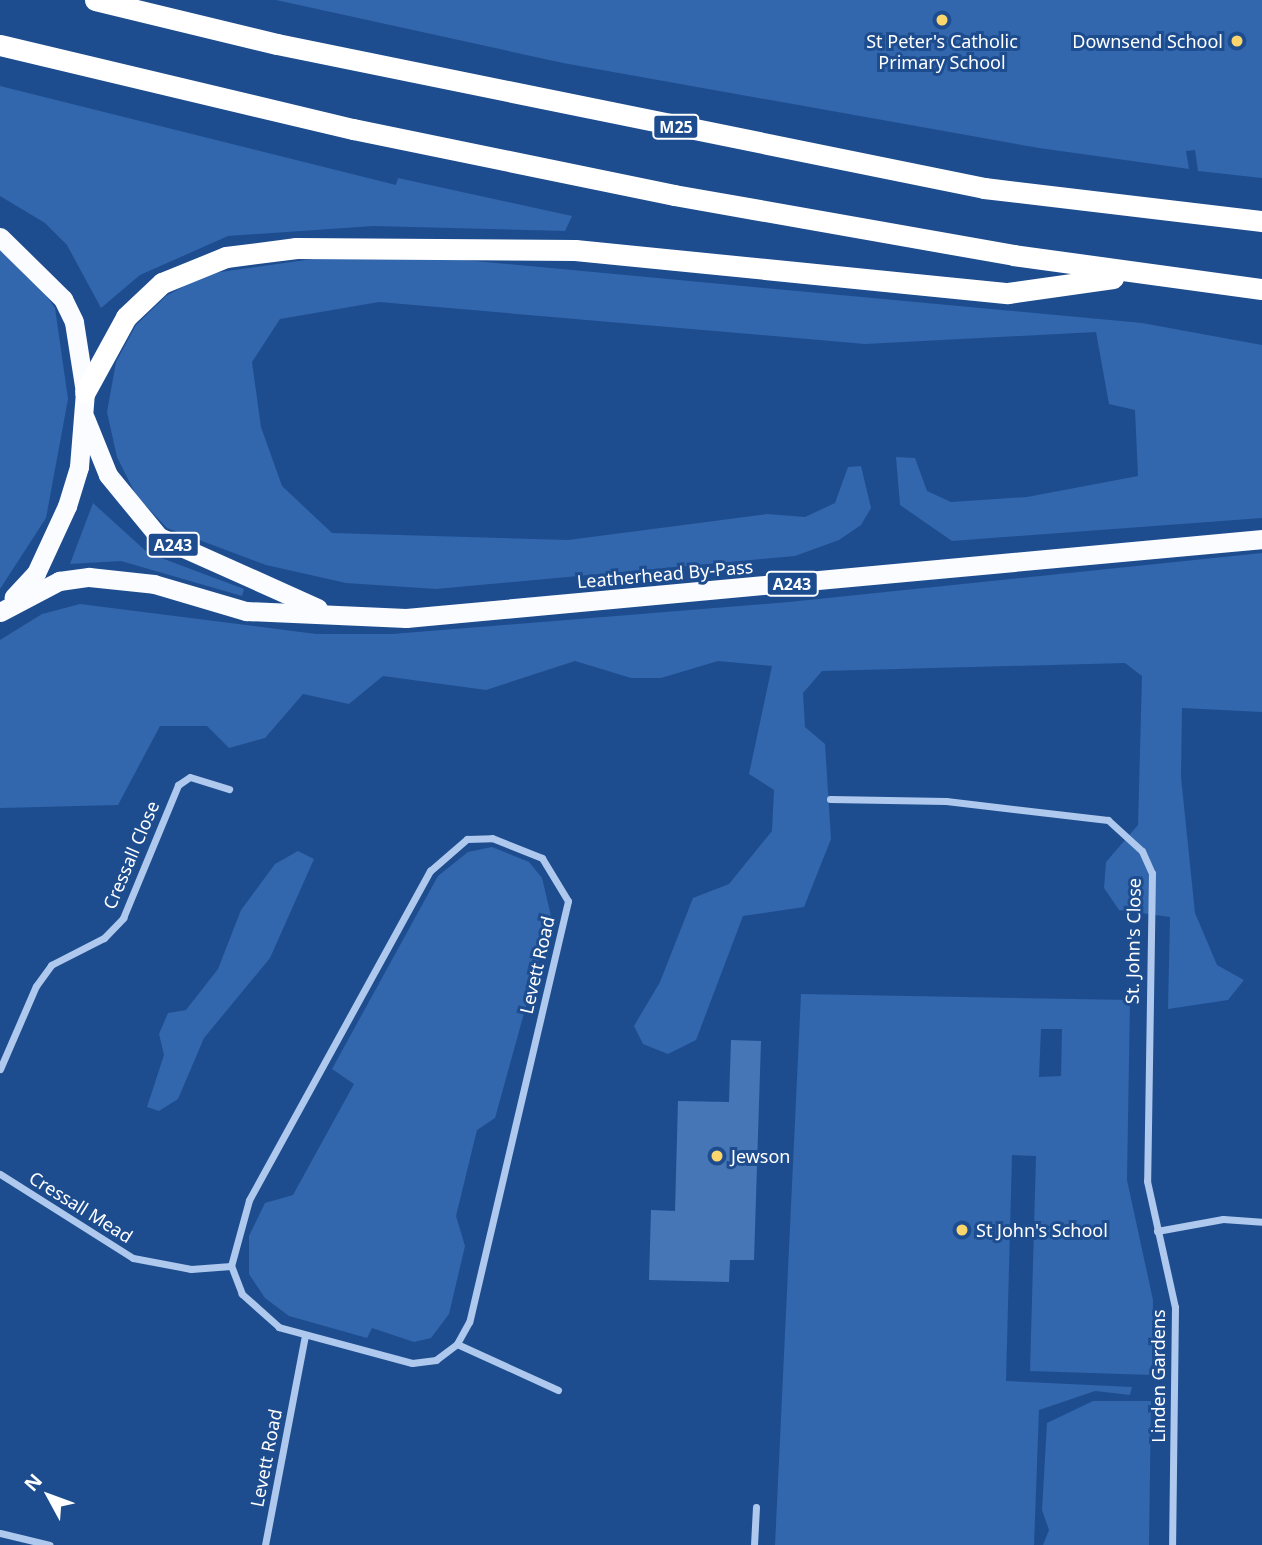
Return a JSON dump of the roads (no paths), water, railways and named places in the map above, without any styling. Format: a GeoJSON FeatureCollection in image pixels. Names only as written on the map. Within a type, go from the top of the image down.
{"type":"FeatureCollection","features":[{"type":"Feature","properties":{"kind":"highway","name":"M25"},"geometry":{"type":"LineString","coordinates":[[95,0],[290,47],[984,188],[1262,221]]}},
{"type":"Feature","properties":{"kind":"highway"},"geometry":{"type":"LineString","coordinates":[[0,45],[353,129],[661,192],[1136,274],[1262,289]]}},
{"type":"Feature","properties":{"kind":"highway"},"geometry":{"type":"LineString","coordinates":[[0,237],[63,299],[75,322],[85,392],[79,467],[54,542],[36,573],[0,612]]}},
{"type":"Feature","properties":{"kind":"highway"},"geometry":{"type":"LineString","coordinates":[[85,392],[127,317],[162,283],[226,257],[296,248],[575,250],[1008,293],[1136,274]]}},
{"type":"Feature","properties":{"kind":"highway","name":"Leatherhead By-Pass"},"geometry":{"type":"LineString","coordinates":[[83,414],[108,475],[159,537],[322,610]]}},
{"type":"Feature","properties":{"kind":"highway","name":"Leatherhead By-Pass"},"geometry":{"type":"LineString","coordinates":[[0,612],[59,582],[89,577],[154,584],[246,611],[322,610],[406,618],[1262,539]]}},
{"type":"Feature","properties":{"kind":"street","name":"Cressall Close"},"geometry":{"type":"LineString","coordinates":[[0,1069],[36,986],[51,965],[104,938],[123,918],[178,785],[190,777],[229,789]]}},
{"type":"Feature","properties":{"kind":"street","name":"St. John's Close"},"geometry":{"type":"LineString","coordinates":[[830,799],[946,801],[1108,820],[1142,851],[1152,873],[1147,1181],[1157,1231]]}},
{"type":"Feature","properties":{"kind":"street","name":"Levett Road"},"geometry":{"type":"LineString","coordinates":[[231,1266],[249,1200],[430,871],[467,839],[521,846],[542,858],[568,901],[469,1322],[457,1344]]}},
{"type":"Feature","properties":{"kind":"street","name":"Cressall Mead"},"geometry":{"type":"LineString","coordinates":[[0,1174],[133,1258],[191,1269],[231,1266]]}},
{"type":"Feature","properties":{"kind":"street"},"geometry":{"type":"LineString","coordinates":[[1157,1231],[1223,1219],[1262,1222]]}},
{"type":"Feature","properties":{"kind":"street","name":"Linden Gardens"},"geometry":{"type":"LineString","coordinates":[[1157,1231],[1175,1307],[1172,1545]]}},
{"type":"Feature","properties":{"kind":"street"},"geometry":{"type":"LineString","coordinates":[[231,1266],[256,1311],[306,1336],[412,1363],[436,1360],[457,1344],[558,1390]]}},
{"type":"Feature","properties":{"kind":"street","name":"Levett Road"},"geometry":{"type":"LineString","coordinates":[[265,1545],[306,1336]]}},
{"type":"Feature","properties":{"kind":"street"},"geometry":{"type":"LineString","coordinates":[[754,1545],[756,1507]]}},
{"type":"Feature","properties":{"kind":"street"},"geometry":{"type":"LineString","coordinates":[[0,1533],[50,1545]]}},
{"type":"Feature","properties":{"kind":"place","name":"St Peter's Catholic Primary School"},"geometry":{"type":"Point","coordinates":[942,20]}},
{"type":"Feature","properties":{"kind":"place","name":"Downsend School"},"geometry":{"type":"Point","coordinates":[1237,41]}},
{"type":"Feature","properties":{"kind":"place","name":"Jewson"},"geometry":{"type":"Point","coordinates":[717,1156]}},
{"type":"Feature","properties":{"kind":"place","name":"St John's School"},"geometry":{"type":"Point","coordinates":[962,1230]}}]}
